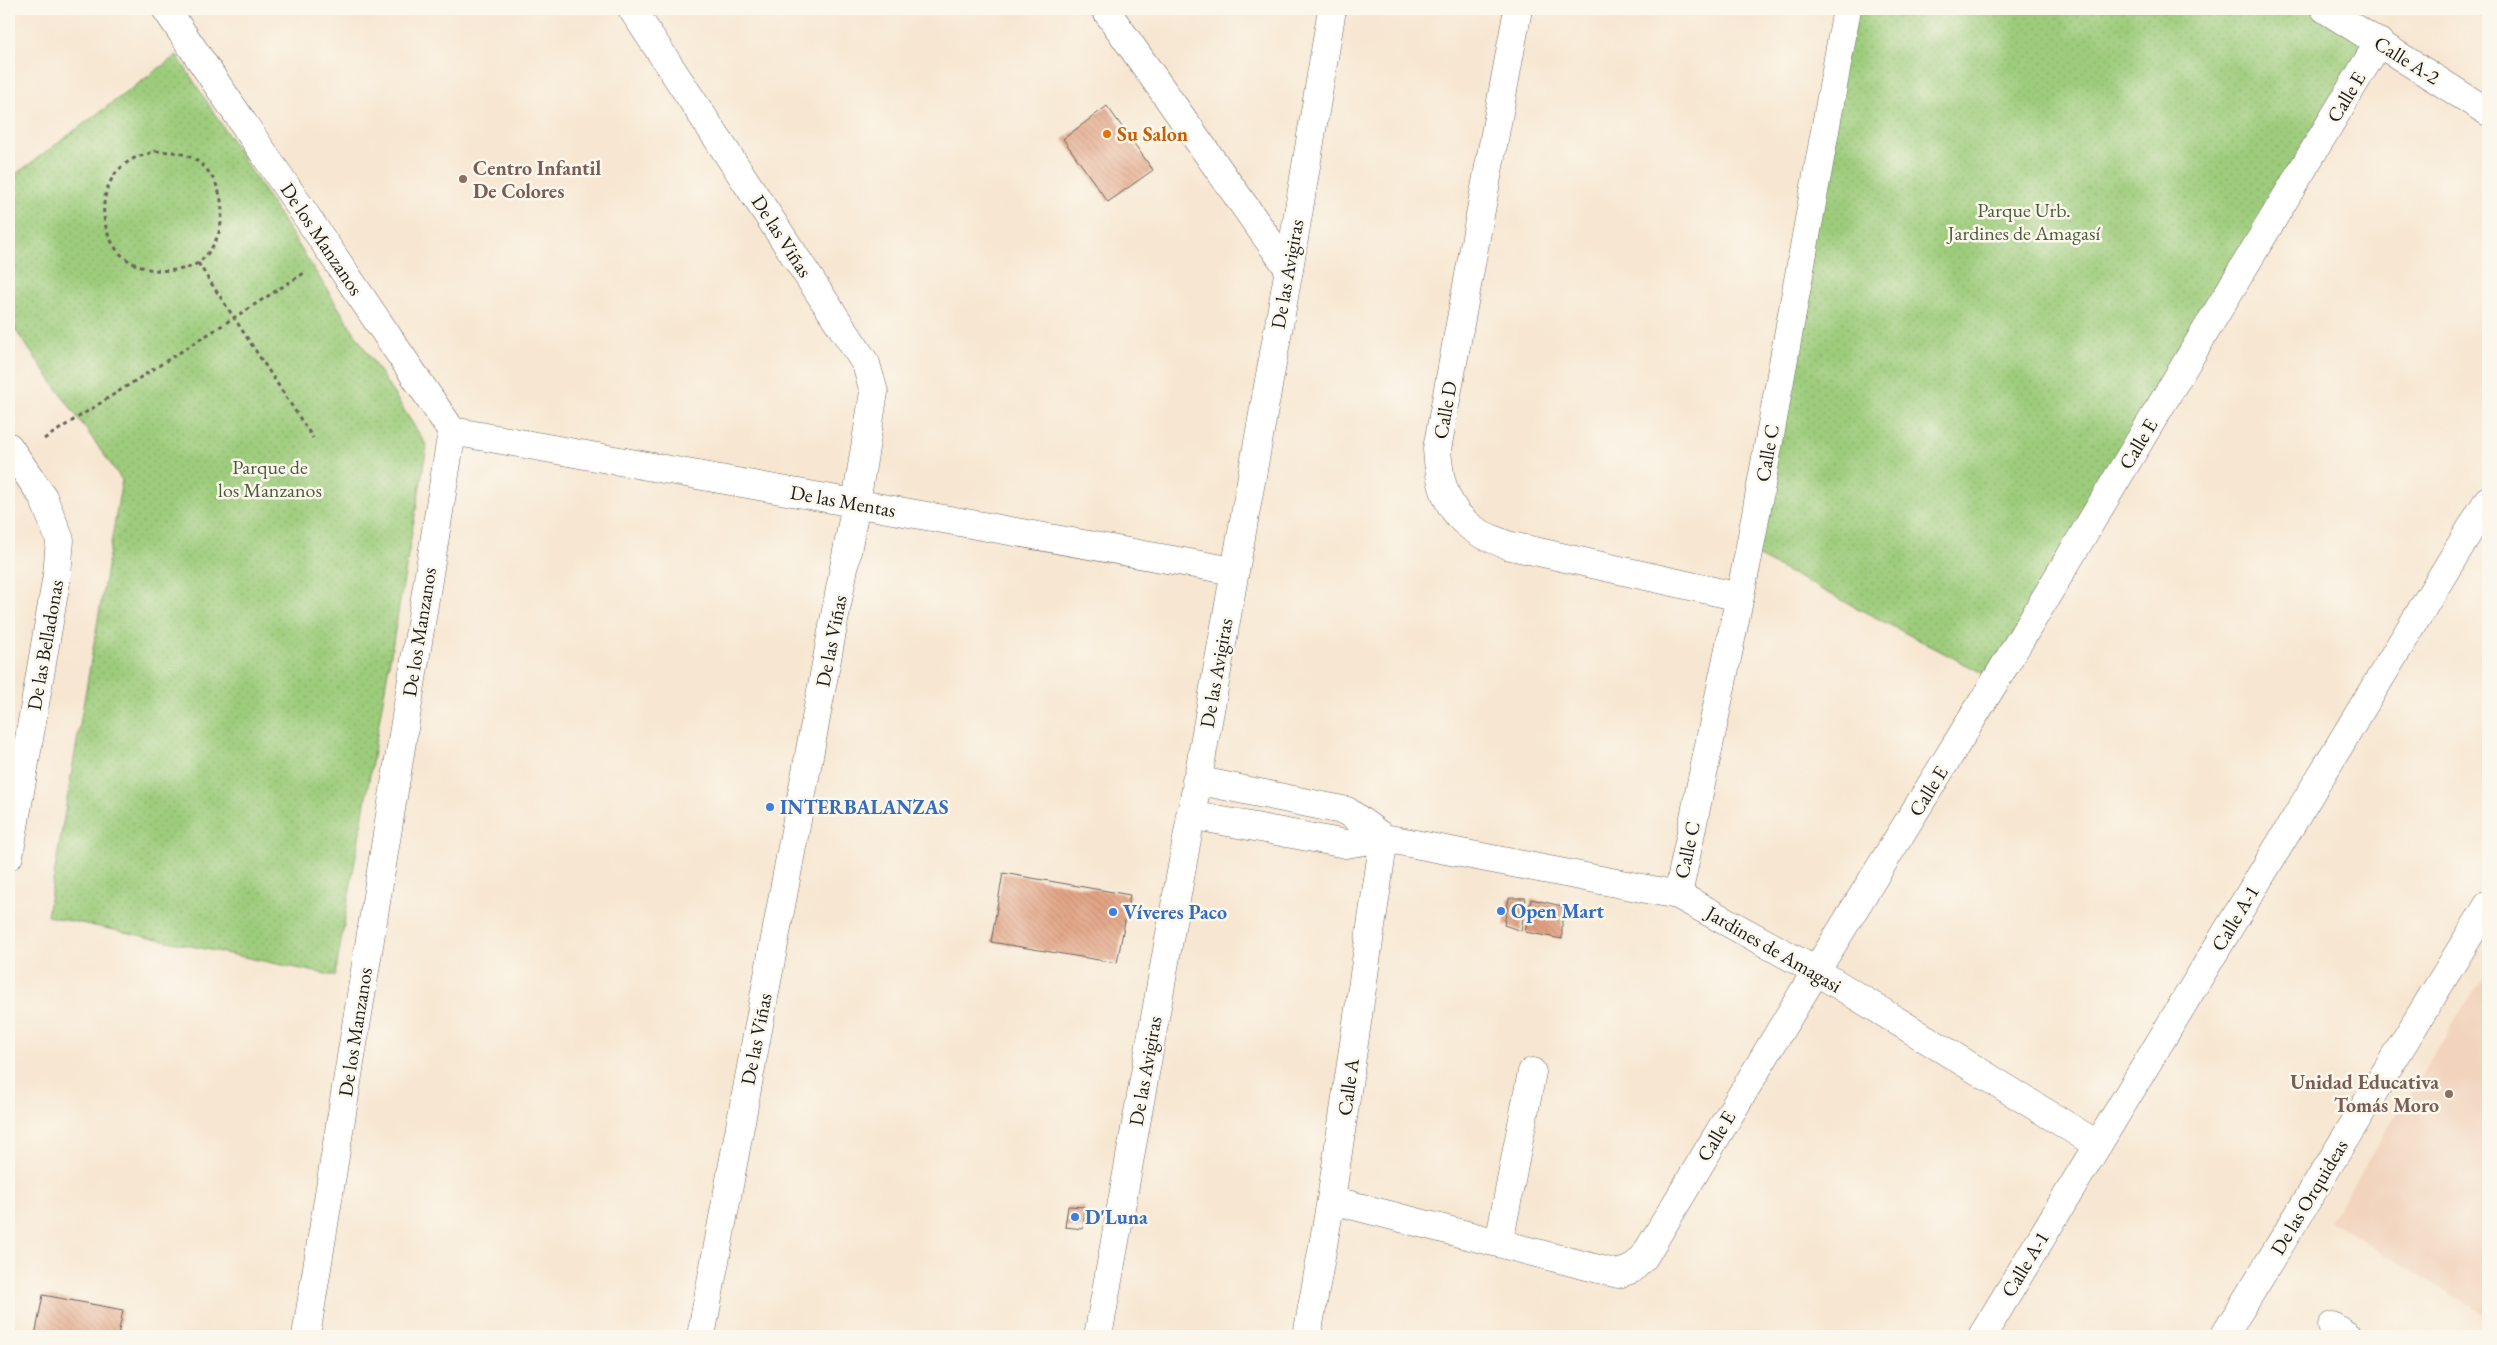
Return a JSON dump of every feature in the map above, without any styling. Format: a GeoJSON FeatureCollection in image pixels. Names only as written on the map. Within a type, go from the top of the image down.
{"type":"FeatureCollection","features":[{"type":"Feature","properties":{"kind":"street","name":"De los Manzanos"},"geometry":{"type":"LineString","coordinates":[[166,9],[452,431],[306,1336]]}},
{"type":"Feature","properties":{"kind":"street","name":"De las Viñas"},"geometry":{"type":"LineString","coordinates":[[632,9],[866,364],[874,392],[856,503],[701,1336]]}},
{"type":"Feature","properties":{"kind":"street"},"geometry":{"type":"LineString","coordinates":[[1104,9],[1289,269]]}},
{"type":"Feature","properties":{"kind":"street","name":"De las Avigiras"},"geometry":{"type":"LineString","coordinates":[[1098,1336],[1196,780],[1289,269],[1332,9]]}},
{"type":"Feature","properties":{"kind":"street","name":"Calle D"},"geometry":{"type":"LineString","coordinates":[[1518,9],[1438,449],[1439,474],[1446,497],[1454,512],[1472,529],[1507,545],[1740,597]]}},
{"type":"Feature","properties":{"kind":"street","name":"Calle C"},"geometry":{"type":"LineString","coordinates":[[1678,895],[1740,597],[1847,9]]}},
{"type":"Feature","properties":{"kind":"street","name":"Calle A-2"},"geometry":{"type":"LineString","coordinates":[[2325,9],[2488,112]]}},
{"type":"Feature","properties":{"kind":"street","name":"Calle E"},"geometry":{"type":"LineString","coordinates":[[1331,1200],[1618,1274],[1632,1269],[1644,1257],[1816,971],[1996,680],[2379,42]]}},
{"type":"Feature","properties":{"kind":"street","name":"De las Mentas"},"geometry":{"type":"LineString","coordinates":[[452,431],[1234,571]]}},
{"type":"Feature","properties":{"kind":"street","name":"De las Belladonas"},"geometry":{"type":"LineString","coordinates":[[9,856],[57,575],[60,540],[43,497],[12,452]]}},
{"type":"Feature","properties":{"kind":"street","name":"Calle A-1"},"geometry":{"type":"LineString","coordinates":[[1982,1336],[2488,500]]}},
{"type":"Feature","properties":{"kind":"street","name":"Jardines de Amagasi"},"geometry":{"type":"LineString","coordinates":[[1196,780],[1347,811],[1384,838]]}},
{"type":"Feature","properties":{"kind":"street","name":"Jardines de Amagasi"},"geometry":{"type":"LineString","coordinates":[[1190,815],[1248,824],[1346,844],[1384,838],[1678,895],[1816,971],[2098,1146]]}},
{"type":"Feature","properties":{"kind":"street","name":"Calle A"},"geometry":{"type":"LineString","coordinates":[[1307,1336],[1331,1200],[1384,838]]}},
{"type":"Feature","properties":{"kind":"street","name":"De las Orquideas"},"geometry":{"type":"LineString","coordinates":[[2224,1336],[2488,905]]}},
{"type":"Feature","properties":{"kind":"street"},"geometry":{"type":"LineString","coordinates":[[1499,1243],[1532,1072]]}},
{"type":"Feature","properties":{"kind":"path"},"geometry":{"type":"LineString","coordinates":[[156,151],[182,154],[205,168],[220,190],[223,218],[214,243],[198,263],[170,272],[143,269],[120,255],[106,232],[102,205],[111,180],[130,160],[156,151]]}},
{"type":"Feature","properties":{"kind":"path"},"geometry":{"type":"LineString","coordinates":[[12,452],[235,318],[332,255]]}},
{"type":"Feature","properties":{"kind":"path"},"geometry":{"type":"LineString","coordinates":[[198,263],[313,438]]}},
{"type":"Feature","properties":{"kind":"shaded area","name":"Unidad Educativa Tomás Moro"},"geometry":{"type":"Polygon","coordinates":[[[2488,968],[2488,1317],[2330,1221],[2488,968]]]}},
{"type":"Feature","properties":{"kind":"green space","name":"Parque Urb. Jardines de Amagasí"},"geometry":{"type":"Polygon","coordinates":[[[1847,9],[2325,9],[2379,42],[1996,680],[1749,552],[1847,9]]]}},
{"type":"Feature","properties":{"kind":"green space","name":"Parque de los Manzanos"},"geometry":{"type":"Polygon","coordinates":[[[177,55],[427,446],[335,976],[47,916],[122,480],[9,321],[9,179],[177,55]]]}},
{"type":"Feature","properties":{"kind":"building"},"geometry":{"type":"Polygon","coordinates":[[[1107,106],[1153,170],[1108,202],[1063,139],[1107,106]]]}},
{"type":"Feature","properties":{"kind":"building"},"geometry":{"type":"Polygon","coordinates":[[[1003,873],[1130,895],[1117,963],[991,942],[1003,873]]]}},
{"type":"Feature","properties":{"kind":"building"},"geometry":{"type":"Polygon","coordinates":[[[1509,898],[1526,898],[1521,931],[1504,925],[1509,898]]]}},
{"type":"Feature","properties":{"kind":"building"},"geometry":{"type":"Polygon","coordinates":[[[1531,899],[1562,906],[1562,939],[1525,932],[1531,899]]]}},
{"type":"Feature","properties":{"kind":"building","name":"D'Luna"},"geometry":{"type":"Polygon","coordinates":[[[1068,1206],[1085,1207],[1083,1229],[1065,1227],[1068,1206]]]}},
{"type":"Feature","properties":{"kind":"building"},"geometry":{"type":"Polygon","coordinates":[[[43,1295],[123,1310],[118,1336],[35,1336],[43,1295]]]}},
{"type":"Feature","properties":{"kind":"place","name":"Su Salon"},"geometry":{"type":"Point","coordinates":[1107,134]}},
{"type":"Feature","properties":{"kind":"place","name":"Centro Infantil De Colores"},"geometry":{"type":"Point","coordinates":[463,179]}},
{"type":"Feature","properties":{"kind":"place","name":"INTERBALANZAS"},"geometry":{"type":"Point","coordinates":[770,807]}},
{"type":"Feature","properties":{"kind":"place","name":"Open Mart"},"geometry":{"type":"Point","coordinates":[1501,911]}},
{"type":"Feature","properties":{"kind":"place","name":"Víveres Paco"},"geometry":{"type":"Point","coordinates":[1113,912]}},
{"type":"Feature","properties":{"kind":"place","name":"Unidad Educativa Tomás Moro"},"geometry":{"type":"Point","coordinates":[2449,1094]}},
{"type":"Feature","properties":{"kind":"place","name":"D'Luna"},"geometry":{"type":"Point","coordinates":[1075,1217]}}]}
